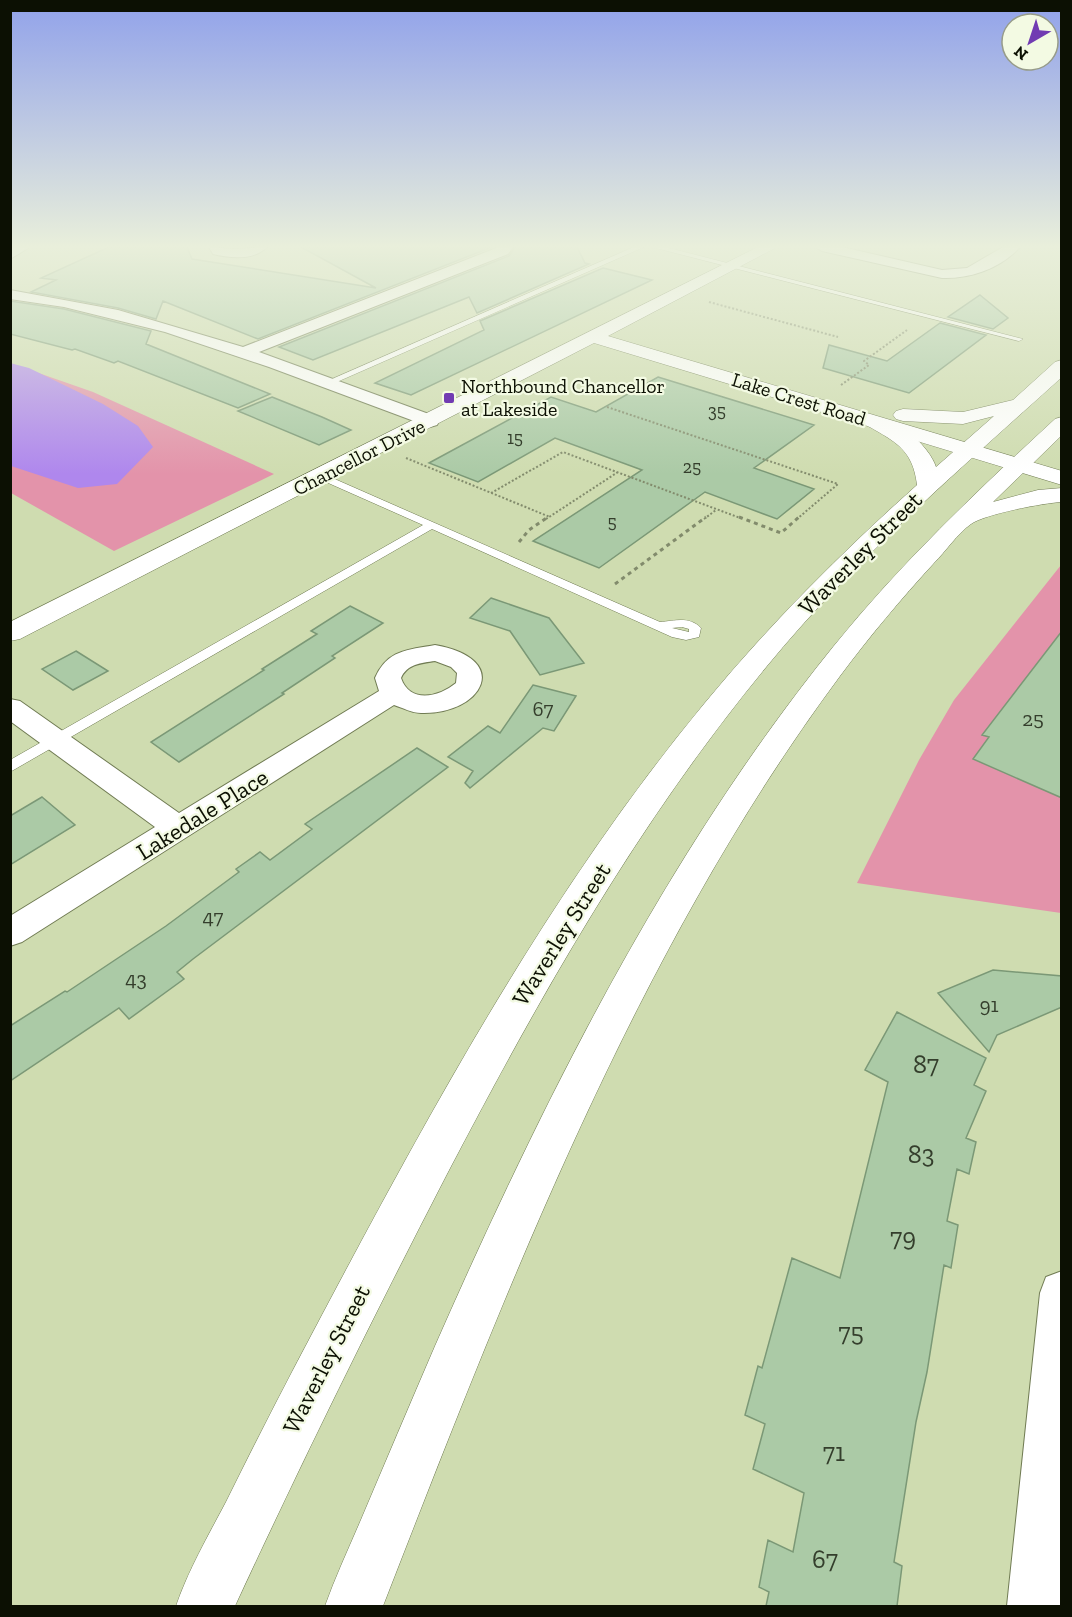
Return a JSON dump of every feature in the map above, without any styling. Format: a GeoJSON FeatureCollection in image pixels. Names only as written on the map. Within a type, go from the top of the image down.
{"type":"FeatureCollection","features":[{"type":"Feature","properties":{"kind":"main road","name":"Chancellor Drive"},"geometry":{"type":"LineString","coordinates":[[10,633],[625,322]]}},
{"type":"Feature","properties":{"kind":"main road","name":"Lake Crest Road"},"geometry":{"type":"LineString","coordinates":[[605,333],[903,415],[975,444]]}},
{"type":"Feature","properties":{"kind":"main road","name":"Lake Crest Road"},"geometry":{"type":"LineString","coordinates":[[605,333],[875,422],[975,444]]}},
{"type":"Feature","properties":{"kind":"main road","name":"Waverley Street"},"geometry":{"type":"LineString","coordinates":[[205,1606],[361,1289],[513,1011],[591,885],[682,753],[757,659],[833,577],[928,486],[1062,366]]}},
{"type":"Feature","properties":{"kind":"main road"},"geometry":{"type":"LineString","coordinates":[[903,415],[963,418],[1020,404]]}},
{"type":"Feature","properties":{"kind":"main road"},"geometry":{"type":"LineString","coordinates":[[875,422],[917,450],[926,464],[928,486]]}},
{"type":"Feature","properties":{"kind":"main road","name":"Waverley Street"},"geometry":{"type":"LineString","coordinates":[[354,1606],[429,1421],[501,1253],[560,1124],[644,959],[736,805],[806,703],[882,606],[966,517],[1062,423]]}},
{"type":"Feature","properties":{"kind":"main road"},"geometry":{"type":"LineString","coordinates":[[975,444],[1025,459],[1062,478]]}},
{"type":"Feature","properties":{"kind":"main road"},"geometry":{"type":"LineString","coordinates":[[1025,459],[1062,461]]}},
{"type":"Feature","properties":{"kind":"main road"},"geometry":{"type":"LineString","coordinates":[[966,517],[1000,509],[1025,499],[1062,495]]}},
{"type":"Feature","properties":{"kind":"street"},"geometry":{"type":"LineString","coordinates":[[148,322],[197,336],[430,421]]}},
{"type":"Feature","properties":{"kind":"street"},"geometry":{"type":"LineString","coordinates":[[242,353],[320,322]]}},
{"type":"Feature","properties":{"kind":"street","name":"Lakedale Place"},"geometry":{"type":"LineString","coordinates":[[10,933],[393,694]]}},
{"type":"Feature","properties":{"kind":"street"},"geometry":{"type":"LineString","coordinates":[[10,707],[179,829]]}},
{"type":"Feature","properties":{"kind":"street"},"geometry":{"type":"LineString","coordinates":[[1033,1606],[1062,1293]]}},
{"type":"Feature","properties":{"kind":"lane"},"geometry":{"type":"LineString","coordinates":[[327,383],[466,322]]}},
{"type":"Feature","properties":{"kind":"lane"},"geometry":{"type":"LineString","coordinates":[[956,322],[1019,339]]}},
{"type":"Feature","properties":{"kind":"lane"},"geometry":{"type":"LineString","coordinates":[[321,476],[658,627]]}},
{"type":"Feature","properties":{"kind":"lane"},"geometry":{"type":"LineString","coordinates":[[10,767],[430,526]]}},
{"type":"Feature","properties":{"kind":"path"},"geometry":{"type":"LineString","coordinates":[[785,322],[838,337]]}},
{"type":"Feature","properties":{"kind":"path"},"geometry":{"type":"LineString","coordinates":[[841,385],[869,365],[864,361],[917,322]]}},
{"type":"Feature","properties":{"kind":"path"},"geometry":{"type":"LineString","coordinates":[[491,493],[563,452],[782,533],[838,484],[607,407]]}},
{"type":"Feature","properties":{"kind":"path"},"geometry":{"type":"LineString","coordinates":[[404,457],[550,517]]}},
{"type":"Feature","properties":{"kind":"path"},"geometry":{"type":"LineString","coordinates":[[517,545],[529,530],[618,472]]}},
{"type":"Feature","properties":{"kind":"path"},"geometry":{"type":"LineString","coordinates":[[595,598],[716,510]]}},
{"type":"Feature","properties":{"kind":"shaded area"},"geometry":{"type":"Polygon","coordinates":[[[10,363],[93,392],[274,474],[114,551],[11,493],[10,363]]]}},
{"type":"Feature","properties":{"kind":"shaded area"},"geometry":{"type":"Polygon","coordinates":[[[10,363],[29,368],[103,404],[138,426],[153,447],[117,484],[78,488],[11,466],[10,363]]]}},
{"type":"Feature","properties":{"kind":"shaded area"},"geometry":{"type":"Polygon","coordinates":[[[1061,565],[1061,913],[857,883],[919,760],[954,700],[1061,565]]]}},
{"type":"Feature","properties":{"kind":"building"},"geometry":{"type":"Polygon","coordinates":[[[10,322],[117,322],[151,331],[146,344],[270,394],[238,408],[118,361],[114,363],[75,349],[10,334],[10,322]]]}},
{"type":"Feature","properties":{"kind":"building"},"geometry":{"type":"Polygon","coordinates":[[[217,322],[300,322],[258,339],[217,322]]]}},
{"type":"Feature","properties":{"kind":"building"},"geometry":{"type":"Polygon","coordinates":[[[341,322],[406,322],[313,360],[279,347],[341,322]]]}},
{"type":"Feature","properties":{"kind":"building"},"geometry":{"type":"Polygon","coordinates":[[[481,322],[563,322],[411,395],[375,383],[484,330],[481,322]]]}},
{"type":"Feature","properties":{"kind":"building"},"geometry":{"type":"Polygon","coordinates":[[[968,322],[1002,322],[993,329],[968,322]]]}},
{"type":"Feature","properties":{"kind":"building"},"geometry":{"type":"Polygon","coordinates":[[[940,323],[986,335],[909,393],[823,368],[829,345],[887,361],[940,323]]]}},
{"type":"Feature","properties":{"kind":"building"},"geometry":{"type":"Polygon","coordinates":[[[658,377],[814,425],[754,468],[814,489],[777,519],[705,492],[599,568],[533,541],[642,470],[555,438],[478,482],[429,463],[551,397],[596,412],[658,377]]]}},
{"type":"Feature","properties":{"kind":"building"},"geometry":{"type":"Polygon","coordinates":[[[272,397],[351,430],[319,445],[238,411],[272,397]]]}},
{"type":"Feature","properties":{"kind":"building"},"geometry":{"type":"Polygon","coordinates":[[[491,598],[549,618],[584,663],[540,675],[510,631],[470,618],[491,598]]]}},
{"type":"Feature","properties":{"kind":"building"},"geometry":{"type":"Polygon","coordinates":[[[350,606],[383,623],[332,656],[335,658],[282,693],[284,694],[179,762],[151,742],[317,634],[311,631],[350,606]]]}},
{"type":"Feature","properties":{"kind":"building"},"geometry":{"type":"Polygon","coordinates":[[[1062,631],[1062,798],[973,759],[989,737],[982,735],[1062,631]]]}},
{"type":"Feature","properties":{"kind":"building"},"geometry":{"type":"Polygon","coordinates":[[[76,651],[108,671],[73,690],[42,669],[76,651]]]}},
{"type":"Feature","properties":{"kind":"building"},"geometry":{"type":"Polygon","coordinates":[[[533,685],[576,696],[554,731],[543,728],[470,788],[465,783],[473,771],[448,757],[488,726],[500,733],[533,685]]]}},
{"type":"Feature","properties":{"kind":"building"},"geometry":{"type":"Polygon","coordinates":[[[417,748],[448,767],[193,959],[177,972],[184,979],[129,1019],[119,1008],[10,1081],[10,1026],[65,991],[67,992],[166,926],[239,872],[236,869],[260,852],[270,860],[312,829],[305,824],[417,748]]]}},
{"type":"Feature","properties":{"kind":"building"},"geometry":{"type":"Polygon","coordinates":[[[42,797],[75,825],[10,865],[10,816],[42,797]]]}},
{"type":"Feature","properties":{"kind":"building"},"geometry":{"type":"Polygon","coordinates":[[[993,970],[1062,976],[1062,1007],[997,1035],[989,1052],[938,993],[993,970]]]}},
{"type":"Feature","properties":{"kind":"building"},"geometry":{"type":"Polygon","coordinates":[[[897,1012],[986,1058],[974,1085],[986,1091],[966,1138],[976,1142],[969,1174],[957,1169],[947,1221],[958,1225],[951,1268],[944,1265],[927,1372],[916,1422],[894,1562],[902,1566],[897,1606],[766,1606],[769,1592],[759,1587],[768,1540],[793,1552],[804,1493],[753,1469],[765,1424],[745,1415],[758,1366],[762,1368],[792,1258],[840,1278],[888,1082],[865,1070],[897,1012]]]}},
{"type":"Feature","properties":{"kind":"place","name":"Northbound Chancellor at Lakeside"},"geometry":{"type":"Point","coordinates":[449,398]}}]}
